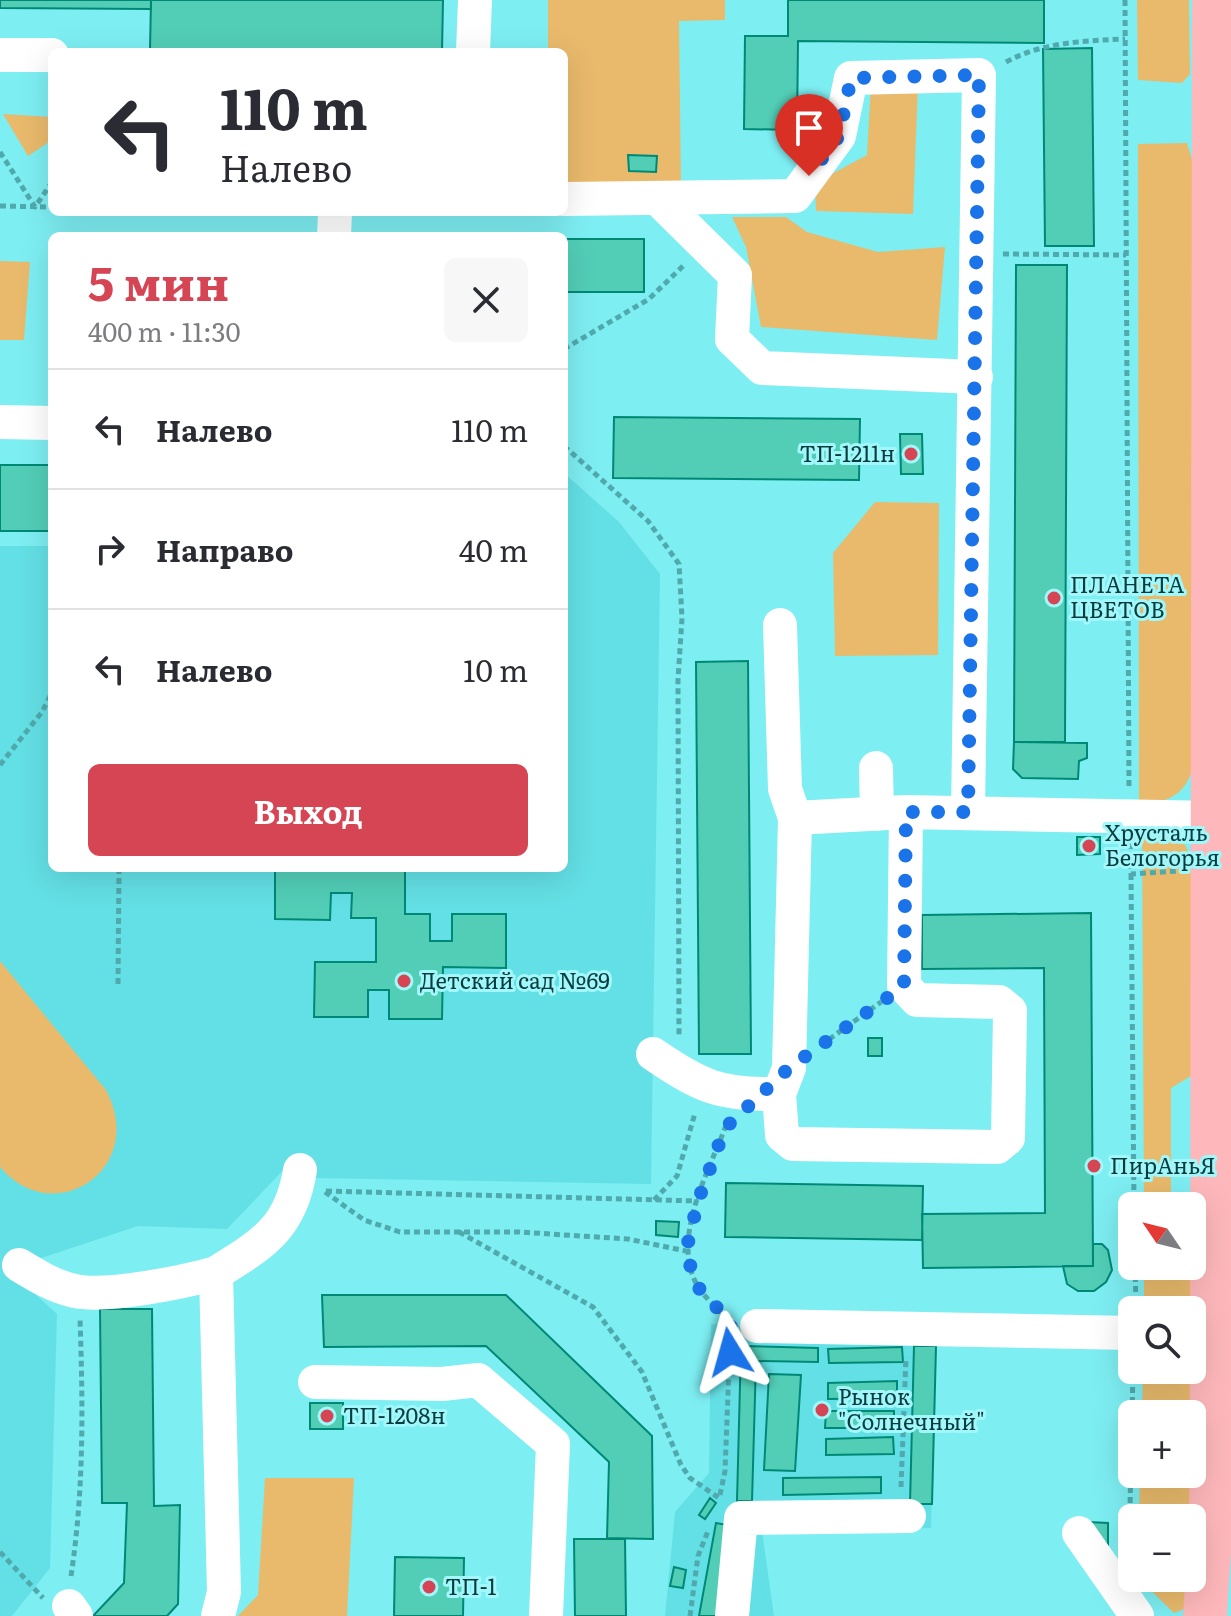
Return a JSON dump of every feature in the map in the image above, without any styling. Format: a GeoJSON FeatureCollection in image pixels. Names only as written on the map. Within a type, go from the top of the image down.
{"type":"FeatureCollection","features":[{"type":"Feature","properties":{"kind":"main road"},"geometry":{"type":"LineString","coordinates":[[1203,1296],[1215,818],[1214,0]]}},
{"type":"Feature","properties":{"kind":"main road"},"geometry":{"type":"LineString","coordinates":[[1204,1384],[1211,1520],[1205,1616]]}},
{"type":"Feature","properties":{"kind":"lane"},"geometry":{"type":"LineString","coordinates":[[473,48],[475,0]]}},
{"type":"Feature","properties":{"kind":"lane"},"geometry":{"type":"LineString","coordinates":[[0,55],[48,55]]}},
{"type":"Feature","properties":{"kind":"lane"},"geometry":{"type":"LineString","coordinates":[[568,199],[795,196],[839,136],[851,78],[979,75],[968,812]]}},
{"type":"Feature","properties":{"kind":"lane"},"geometry":{"type":"LineString","coordinates":[[658,199],[735,275],[732,339],[762,368],[976,377]]}},
{"type":"Feature","properties":{"kind":"lane"},"geometry":{"type":"LineString","coordinates":[[0,422],[48,423]]}},
{"type":"Feature","properties":{"kind":"lane"},"geometry":{"type":"LineString","coordinates":[[780,625],[785,789],[795,818],[777,1085],[782,1135],[793,1144],[997,1147],[1008,1138],[1010,1011],[999,1002],[917,1000],[904,986],[891,813],[876,768]]}},
{"type":"Feature","properties":{"kind":"lane"},"geometry":{"type":"LineString","coordinates":[[795,818],[968,812],[1215,818]]}},
{"type":"Feature","properties":{"kind":"lane"},"geometry":{"type":"LineString","coordinates":[[653,1054],[695,1082],[736,1095],[777,1085]]}},
{"type":"Feature","properties":{"kind":"lane"},"geometry":{"type":"LineString","coordinates":[[19,1265],[57,1286],[79,1293],[174,1285],[216,1273],[264,1244],[307,1184]]}},
{"type":"Feature","properties":{"kind":"lane"},"geometry":{"type":"LineString","coordinates":[[216,1273],[224,1592],[218,1616]]}},
{"type":"Feature","properties":{"kind":"lane"},"geometry":{"type":"LineString","coordinates":[[739,1329],[907,1327],[1118,1333]]}},
{"type":"Feature","properties":{"kind":"lane"},"geometry":{"type":"LineString","coordinates":[[315,1382],[442,1384],[478,1380],[553,1444],[546,1616]]}},
{"type":"Feature","properties":{"kind":"lane"},"geometry":{"type":"LineString","coordinates":[[732,1616],[721,1514],[905,1516]]}},
{"type":"Feature","properties":{"kind":"lane"},"geometry":{"type":"LineString","coordinates":[[1079,1533],[1133,1609]]}},
{"type":"Feature","properties":{"kind":"path"},"geometry":{"type":"LineString","coordinates":[[1125,0],[1134,1192]]}},
{"type":"Feature","properties":{"kind":"path"},"geometry":{"type":"LineString","coordinates":[[979,75],[1030,49],[1080,41],[1125,39]]}},
{"type":"Feature","properties":{"kind":"path"},"geometry":{"type":"LineString","coordinates":[[0,152],[35,207]]}},
{"type":"Feature","properties":{"kind":"path"},"geometry":{"type":"LineString","coordinates":[[35,207],[48,188]]}},
{"type":"Feature","properties":{"kind":"path"},"geometry":{"type":"LineString","coordinates":[[0,206],[48,207]]}},
{"type":"Feature","properties":{"kind":"path"},"geometry":{"type":"LineString","coordinates":[[568,347],[649,299],[705,245]]}},
{"type":"Feature","properties":{"kind":"path"},"geometry":{"type":"LineString","coordinates":[[978,254],[1126,255]]}},
{"type":"Feature","properties":{"kind":"path"},"geometry":{"type":"LineString","coordinates":[[568,450],[648,521],[679,564],[682,618],[678,695],[677,1012],[680,1054],[694,1071],[695,1119],[677,1176],[654,1200]]}},
{"type":"Feature","properties":{"kind":"path"},"geometry":{"type":"LineString","coordinates":[[0,765],[48,700]]}},
{"type":"Feature","properties":{"kind":"path"},"geometry":{"type":"LineString","coordinates":[[1131,874],[1212,869]]}},
{"type":"Feature","properties":{"kind":"path"},"geometry":{"type":"LineString","coordinates":[[118,984],[119,872]]}},
{"type":"Feature","properties":{"kind":"path"},"geometry":{"type":"LineString","coordinates":[[690,1616],[698,1556],[721,1514],[739,1329],[696,1285],[686,1251],[698,1201],[725,1128],[904,986]]}},
{"type":"Feature","properties":{"kind":"path"},"geometry":{"type":"LineString","coordinates":[[307,1184],[698,1201]]}},
{"type":"Feature","properties":{"kind":"path"},"geometry":{"type":"LineString","coordinates":[[307,1184],[364,1220],[400,1232],[519,1232],[628,1239],[686,1251]]}},
{"type":"Feature","properties":{"kind":"path"},"geometry":{"type":"LineString","coordinates":[[459,1232],[593,1307],[642,1372],[681,1465],[721,1514]]}},
{"type":"Feature","properties":{"kind":"path"},"geometry":{"type":"LineString","coordinates":[[0,1552],[65,1610],[81,1507],[85,1435],[79,1293]]}},
{"type":"Feature","properties":{"kind":"path"},"geometry":{"type":"LineString","coordinates":[[905,1516],[907,1327]]}},
{"type":"Feature","properties":{"kind":"path"},"geometry":{"type":"LineString","coordinates":[[1133,1384],[1133,1609]]}},
{"type":"Feature","properties":{"kind":"shaded area"},"geometry":{"type":"Polygon","coordinates":[[[548,0],[725,0],[725,20],[679,21],[681,187],[568,186],[568,48],[548,48],[548,0]]]}},
{"type":"Feature","properties":{"kind":"shaded area"},"geometry":{"type":"Polygon","coordinates":[[[1137,0],[1189,0],[1190,74],[1182,83],[1138,80],[1137,0]]]}},
{"type":"Feature","properties":{"kind":"shaded area"},"geometry":{"type":"Polygon","coordinates":[[[871,83],[918,85],[913,214],[816,211],[815,183],[867,155],[871,83]]]}},
{"type":"Feature","properties":{"kind":"shaded area"},"geometry":{"type":"Polygon","coordinates":[[[3,114],[48,117],[48,143],[28,156],[3,114]]]}},
{"type":"Feature","properties":{"kind":"shaded area"},"geometry":{"type":"Polygon","coordinates":[[[1187,143],[1198,179],[1193,768],[1179,792],[1166,800],[1139,805],[1138,144],[1187,143]]]}},
{"type":"Feature","properties":{"kind":"shaded area"},"geometry":{"type":"Polygon","coordinates":[[[732,217],[786,217],[807,232],[878,252],[945,247],[937,340],[761,327],[746,247],[732,217]]]}},
{"type":"Feature","properties":{"kind":"shaded area"},"geometry":{"type":"Polygon","coordinates":[[[0,261],[30,262],[24,340],[0,340],[0,261]]]}},
{"type":"Feature","properties":{"kind":"shaded area"},"geometry":{"type":"Polygon","coordinates":[[[568,477],[619,522],[660,574],[651,1184],[316,1178],[291,1162],[227,1229],[138,1226],[8,1269],[57,1314],[50,1568],[12,1616],[0,1616],[0,546],[48,546],[48,872],[568,872],[568,477]]]}},
{"type":"Feature","properties":{"kind":"shaded area"},"geometry":{"type":"Polygon","coordinates":[[[875,502],[939,503],[938,655],[835,656],[833,553],[875,502]]]}},
{"type":"Feature","properties":{"kind":"shaded area"},"geometry":{"type":"Polygon","coordinates":[[[1142,828],[1166,831],[1185,845],[1192,862],[1198,920],[1196,1073],[1171,1088],[1171,1192],[1144,1192],[1142,828]]]}},
{"type":"Feature","properties":{"kind":"shaded area"},"geometry":{"type":"Polygon","coordinates":[[[0,961],[106,1090],[116,1119],[115,1144],[105,1166],[89,1182],[68,1192],[45,1193],[22,1185],[0,1167],[0,961]]]}},
{"type":"Feature","properties":{"kind":"shaded area"},"geometry":{"type":"Polygon","coordinates":[[[1144,1280],[1192,1280],[1192,1296],[1144,1296],[1144,1280]]]}},
{"type":"Feature","properties":{"kind":"shaded area","name":"Рынок \"Солнечный\""},"geometry":{"type":"Polygon","coordinates":[[[711,1324],[929,1339],[936,1346],[931,1528],[762,1531],[774,1616],[665,1616],[675,1512],[709,1473],[711,1324]]]}},
{"type":"Feature","properties":{"kind":"shaded area"},"geometry":{"type":"Polygon","coordinates":[[[1143,1384],[1198,1384],[1197,1400],[1142,1400],[1143,1384]]]}},
{"type":"Feature","properties":{"kind":"shaded area"},"geometry":{"type":"Polygon","coordinates":[[[265,1478],[354,1478],[347,1616],[238,1616],[258,1595],[265,1478]]]}},
{"type":"Feature","properties":{"kind":"shaded area"},"geometry":{"type":"Polygon","coordinates":[[[1140,1488],[1194,1488],[1194,1504],[1139,1504],[1140,1488]]]}},
{"type":"Feature","properties":{"kind":"shaded area"},"geometry":{"type":"Polygon","coordinates":[[[1152,1592],[1188,1592],[1184,1609],[1174,1613],[1152,1592]]]}},
{"type":"Feature","properties":{"kind":"building"},"geometry":{"type":"Polygon","coordinates":[[[0,0],[151,0],[151,9],[0,8],[0,0]]]}},
{"type":"Feature","properties":{"kind":"building"},"geometry":{"type":"Polygon","coordinates":[[[151,0],[443,0],[442,48],[150,48],[151,0]]]}},
{"type":"Feature","properties":{"kind":"building"},"geometry":{"type":"Polygon","coordinates":[[[788,0],[1044,0],[1044,43],[798,41],[797,130],[744,129],[745,36],[788,36],[788,0]]]}},
{"type":"Feature","properties":{"kind":"building"},"geometry":{"type":"Polygon","coordinates":[[[1092,48],[1094,246],[1045,246],[1043,49],[1092,48]]]}},
{"type":"Feature","properties":{"kind":"building"},"geometry":{"type":"Polygon","coordinates":[[[628,155],[657,156],[656,172],[629,171],[628,155]]]}},
{"type":"Feature","properties":{"kind":"building"},"geometry":{"type":"Polygon","coordinates":[[[568,239],[644,239],[644,292],[568,292],[568,239]]]}},
{"type":"Feature","properties":{"kind":"building"},"geometry":{"type":"Polygon","coordinates":[[[1016,265],[1067,265],[1065,742],[1014,742],[1016,265]]]}},
{"type":"Feature","properties":{"kind":"building"},"geometry":{"type":"Polygon","coordinates":[[[614,417],[860,419],[859,480],[613,478],[614,417]]]}},
{"type":"Feature","properties":{"kind":"building","name":"ТП-1211н"},"geometry":{"type":"Polygon","coordinates":[[[900,434],[922,434],[923,474],[901,474],[900,434]]]}},
{"type":"Feature","properties":{"kind":"building"},"geometry":{"type":"Polygon","coordinates":[[[0,465],[48,465],[48,531],[0,531],[0,465]]]}},
{"type":"Feature","properties":{"kind":"building"},"geometry":{"type":"Polygon","coordinates":[[[748,661],[751,1054],[699,1054],[696,662],[748,661]]]}},
{"type":"Feature","properties":{"kind":"building"},"geometry":{"type":"Polygon","coordinates":[[[1014,742],[1087,743],[1087,758],[1079,761],[1078,779],[1022,778],[1013,769],[1014,742]]]}},
{"type":"Feature","properties":{"kind":"building","name":"Хрусталь Белогорья"},"geometry":{"type":"Polygon","coordinates":[[[1077,837],[1100,837],[1100,854],[1077,855],[1077,837]]]}},
{"type":"Feature","properties":{"kind":"building"},"geometry":{"type":"Polygon","coordinates":[[[275,872],[405,872],[405,914],[430,914],[430,941],[452,941],[452,914],[506,914],[506,968],[443,967],[442,1019],[389,1019],[389,990],[368,990],[368,1017],[314,1017],[315,962],[376,962],[376,918],[351,918],[352,893],[331,893],[330,920],[275,919],[275,872]]]}},
{"type":"Feature","properties":{"kind":"building"},"geometry":{"type":"Polygon","coordinates":[[[1091,913],[1093,1266],[923,1268],[922,1214],[1045,1213],[1044,968],[922,969],[922,915],[1091,913]]]}},
{"type":"Feature","properties":{"kind":"building"},"geometry":{"type":"Polygon","coordinates":[[[868,1038],[882,1038],[882,1056],[868,1056],[868,1038]]]}},
{"type":"Feature","properties":{"kind":"building"},"geometry":{"type":"Polygon","coordinates":[[[726,1183],[923,1186],[922,1240],[725,1237],[726,1183]]]}},
{"type":"Feature","properties":{"kind":"building"},"geometry":{"type":"Polygon","coordinates":[[[656,1221],[679,1222],[678,1237],[656,1235],[656,1221]]]}},
{"type":"Feature","properties":{"kind":"building"},"geometry":{"type":"Polygon","coordinates":[[[1093,1244],[1102,1244],[1108,1250],[1112,1270],[1106,1282],[1094,1291],[1078,1291],[1067,1284],[1063,1266],[1093,1266],[1093,1244]]]}},
{"type":"Feature","properties":{"kind":"building"},"geometry":{"type":"Polygon","coordinates":[[[322,1295],[506,1295],[652,1436],[653,1539],[607,1538],[609,1462],[486,1346],[324,1347],[322,1295]]]}},
{"type":"Feature","properties":{"kind":"building"},"geometry":{"type":"Polygon","coordinates":[[[100,1309],[152,1309],[154,1506],[180,1505],[178,1604],[167,1616],[93,1616],[124,1583],[127,1503],[102,1503],[100,1309]]]}},
{"type":"Feature","properties":{"kind":"building"},"geometry":{"type":"Polygon","coordinates":[[[741,1346],[818,1348],[818,1362],[756,1361],[752,1501],[737,1501],[741,1346]]]}},
{"type":"Feature","properties":{"kind":"building"},"geometry":{"type":"Polygon","coordinates":[[[914,1346],[936,1346],[932,1504],[910,1504],[914,1346]]]}},
{"type":"Feature","properties":{"kind":"building"},"geometry":{"type":"Polygon","coordinates":[[[902,1347],[903,1362],[829,1363],[828,1349],[902,1347]]]}},
{"type":"Feature","properties":{"kind":"building"},"geometry":{"type":"Polygon","coordinates":[[[769,1374],[801,1375],[795,1471],[764,1470],[769,1374]]]}},
{"type":"Feature","properties":{"kind":"building"},"geometry":{"type":"Polygon","coordinates":[[[897,1381],[897,1398],[828,1399],[828,1383],[897,1381]]]}},
{"type":"Feature","properties":{"kind":"building","name":"ТП-1208н"},"geometry":{"type":"Polygon","coordinates":[[[310,1403],[343,1403],[343,1429],[310,1429],[310,1403]]]}},
{"type":"Feature","properties":{"kind":"building"},"geometry":{"type":"Polygon","coordinates":[[[826,1411],[894,1411],[894,1428],[825,1428],[826,1411]]]}},
{"type":"Feature","properties":{"kind":"building"},"geometry":{"type":"Polygon","coordinates":[[[893,1437],[894,1454],[826,1455],[826,1439],[893,1437]]]}},
{"type":"Feature","properties":{"kind":"building"},"geometry":{"type":"Polygon","coordinates":[[[881,1477],[881,1493],[783,1495],[783,1478],[881,1477]]]}},
{"type":"Feature","properties":{"kind":"building"},"geometry":{"type":"Polygon","coordinates":[[[710,1498],[716,1503],[705,1519],[699,1515],[710,1498]]]}},
{"type":"Feature","properties":{"kind":"building"},"geometry":{"type":"Polygon","coordinates":[[[1088,1522],[1108,1523],[1108,1546],[1088,1522]]]}},
{"type":"Feature","properties":{"kind":"building"},"geometry":{"type":"Polygon","coordinates":[[[716,1523],[733,1526],[718,1616],[699,1616],[716,1523]]]}},
{"type":"Feature","properties":{"kind":"building"},"geometry":{"type":"Polygon","coordinates":[[[574,1539],[625,1539],[626,1616],[575,1616],[574,1539]]]}},
{"type":"Feature","properties":{"kind":"building","name":"ТП-1"},"geometry":{"type":"Polygon","coordinates":[[[395,1557],[464,1558],[463,1616],[394,1616],[395,1557]]]}},
{"type":"Feature","properties":{"kind":"building"},"geometry":{"type":"Polygon","coordinates":[[[674,1567],[686,1570],[683,1588],[670,1586],[674,1567]]]}},
{"type":"Feature","properties":{"kind":"place","name":"ТП-1211н"},"geometry":{"type":"Point","coordinates":[911,454]}},
{"type":"Feature","properties":{"kind":"place","name":"ПЛАНЕТА ЦВЕТОВ"},"geometry":{"type":"Point","coordinates":[1054,598]}},
{"type":"Feature","properties":{"kind":"place","name":"Хрусталь Белогорья"},"geometry":{"type":"Point","coordinates":[1089,846]}},
{"type":"Feature","properties":{"kind":"place","name":"Детский сад №69"},"geometry":{"type":"Point","coordinates":[404,981]}},
{"type":"Feature","properties":{"kind":"place","name":"ПирАньЯ"},"geometry":{"type":"Point","coordinates":[1094,1166]}},
{"type":"Feature","properties":{"kind":"place","name":"Рынок \"Солнечный\""},"geometry":{"type":"Point","coordinates":[822,1410]}},
{"type":"Feature","properties":{"kind":"place","name":"ТП-1208н"},"geometry":{"type":"Point","coordinates":[327,1416]}},
{"type":"Feature","properties":{"kind":"place","name":"ТП-1"},"geometry":{"type":"Point","coordinates":[429,1587]}},
{"type":"Feature","properties":{"kind":"route"},"geometry":{"type":"LineString","coordinates":[[730,1352],[731,1323],[696,1285],[686,1251],[698,1201],[725,1128],[789,1068],[904,986],[906,812],[968,812],[979,75],[851,78],[839,136],[809,176]]}}]}
